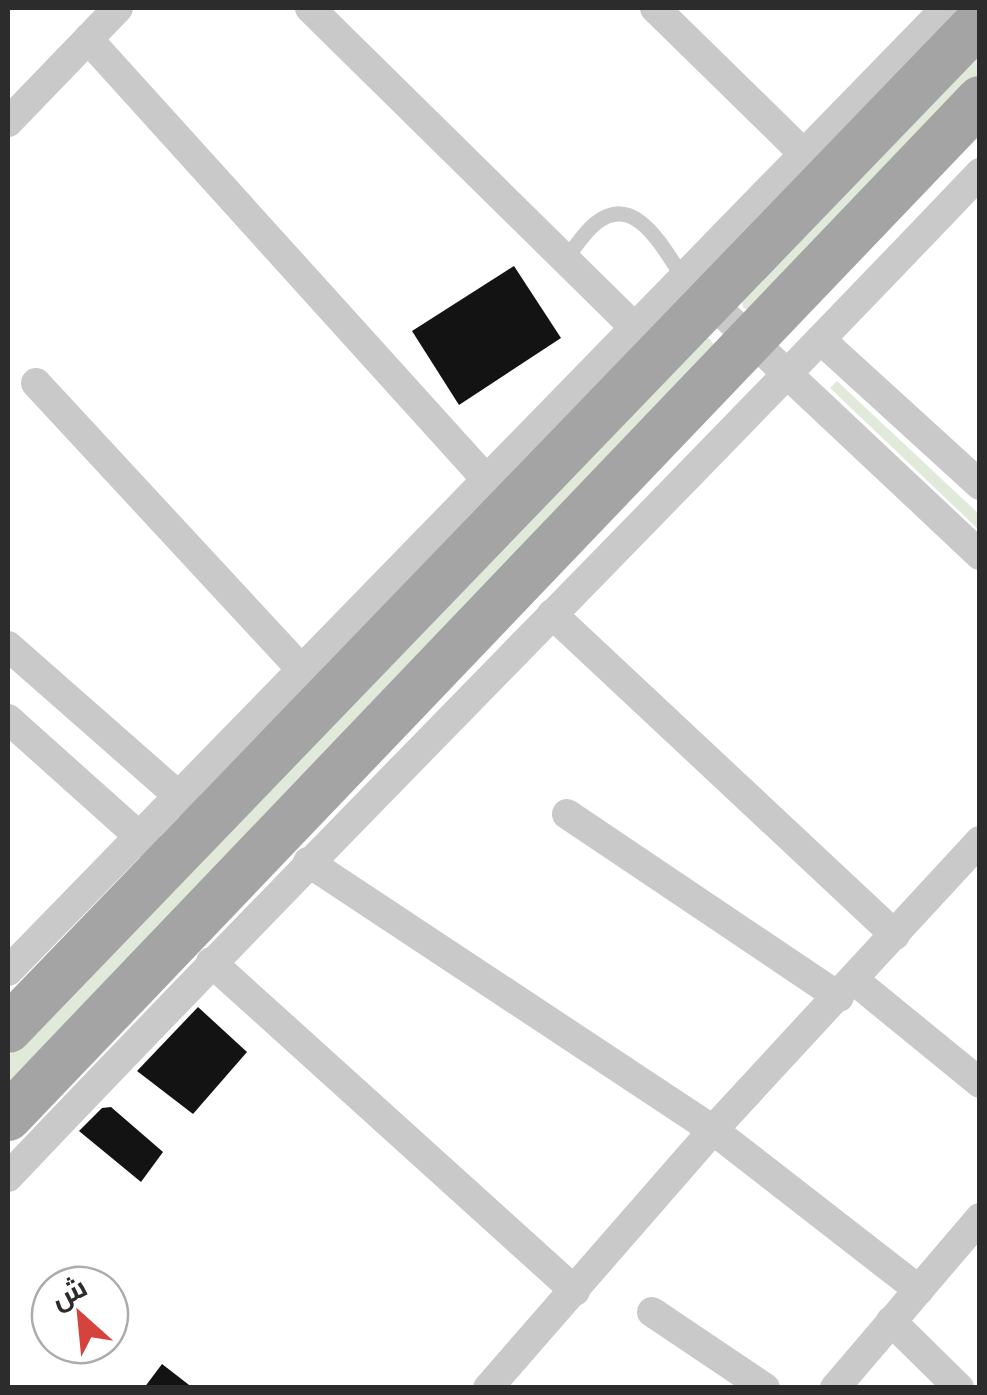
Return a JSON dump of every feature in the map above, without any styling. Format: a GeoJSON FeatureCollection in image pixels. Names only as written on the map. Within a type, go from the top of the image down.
{"type":"FeatureCollection","features":[{"type":"Feature","properties":{"kind":"main road"},"geometry":{"type":"LineString","coordinates":[[8,1029],[154,849],[696,289],[948,13]]}},
{"type":"Feature","properties":{"kind":"main road"},"geometry":{"type":"LineString","coordinates":[[8,1116],[980,100]]}},
{"type":"Feature","properties":{"kind":"street"},"geometry":{"type":"LineString","coordinates":[[8,120],[118,8]]}},
{"type":"Feature","properties":{"kind":"street"},"geometry":{"type":"LineString","coordinates":[[310,8],[634,327]]}},
{"type":"Feature","properties":{"kind":"street"},"geometry":{"type":"LineString","coordinates":[[655,8],[804,154]]}},
{"type":"Feature","properties":{"kind":"street"},"geometry":{"type":"LineString","coordinates":[[8,646],[192,808],[300,669],[634,327],[696,289],[804,154],[948,13]]}},
{"type":"Feature","properties":{"kind":"street"},"geometry":{"type":"LineString","coordinates":[[88,38],[486,479]]}},
{"type":"Feature","properties":{"kind":"street"},"geometry":{"type":"LineString","coordinates":[[8,1177],[308,862],[980,173]]}},
{"type":"Feature","properties":{"kind":"street"},"geometry":{"type":"LineString","coordinates":[[696,289],[980,556]]}},
{"type":"Feature","properties":{"kind":"street"},"geometry":{"type":"LineString","coordinates":[[821,340],[980,485]]}},
{"type":"Feature","properties":{"kind":"street"},"geometry":{"type":"LineString","coordinates":[[36,383],[300,669]]}},
{"type":"Feature","properties":{"kind":"street"},"geometry":{"type":"LineString","coordinates":[[552,614],[894,935]]}},
{"type":"Feature","properties":{"kind":"street"},"geometry":{"type":"LineString","coordinates":[[8,719],[154,849],[8,971]]}},
{"type":"Feature","properties":{"kind":"street"},"geometry":{"type":"LineString","coordinates":[[567,814],[846,989],[980,1083]]}},
{"type":"Feature","properties":{"kind":"street"},"geometry":{"type":"LineString","coordinates":[[488,1388],[713,1130],[980,841]]}},
{"type":"Feature","properties":{"kind":"street"},"geometry":{"type":"LineString","coordinates":[[308,862],[713,1130],[919,1290]]}},
{"type":"Feature","properties":{"kind":"street"},"geometry":{"type":"LineString","coordinates":[[212,962],[574,1292]]}},
{"type":"Feature","properties":{"kind":"street"},"geometry":{"type":"LineString","coordinates":[[835,1388],[980,1218]]}},
{"type":"Feature","properties":{"kind":"street"},"geometry":{"type":"LineString","coordinates":[[652,1312],[765,1388]]}},
{"type":"Feature","properties":{"kind":"street"},"geometry":{"type":"LineString","coordinates":[[892,1322],[960,1388]]}},
{"type":"Feature","properties":{"kind":"lane"},"geometry":{"type":"LineString","coordinates":[[565,260],[595,224],[615,212],[631,214],[648,228],[696,289]]}},
{"type":"Feature","properties":{"kind":"shaded area"},"geometry":{"type":"Polygon","coordinates":[[[979,50],[979,77],[752,311],[743,308],[742,300],[979,50]]]}},
{"type":"Feature","properties":{"kind":"shaded area"},"geometry":{"type":"Polygon","coordinates":[[[703,336],[715,347],[8,1082],[8,1057],[703,336]]]}},
{"type":"Feature","properties":{"kind":"shaded area"},"geometry":{"type":"Polygon","coordinates":[[[837,381],[979,514],[979,530],[830,388],[837,381]]]}},
{"type":"Feature","properties":{"kind":"building"},"geometry":{"type":"Polygon","coordinates":[[[514,266],[561,338],[459,405],[412,331],[514,266]]]}},
{"type":"Feature","properties":{"kind":"building"},"geometry":{"type":"Polygon","coordinates":[[[198,1007],[247,1052],[193,1114],[137,1071],[198,1007]]]}},
{"type":"Feature","properties":{"kind":"building"},"geometry":{"type":"Polygon","coordinates":[[[111,1107],[163,1152],[141,1182],[79,1131],[102,1108],[111,1107]]]}},
{"type":"Feature","properties":{"kind":"building"},"geometry":{"type":"Polygon","coordinates":[[[162,1364],[193,1388],[144,1388],[162,1364]]]}}]}
